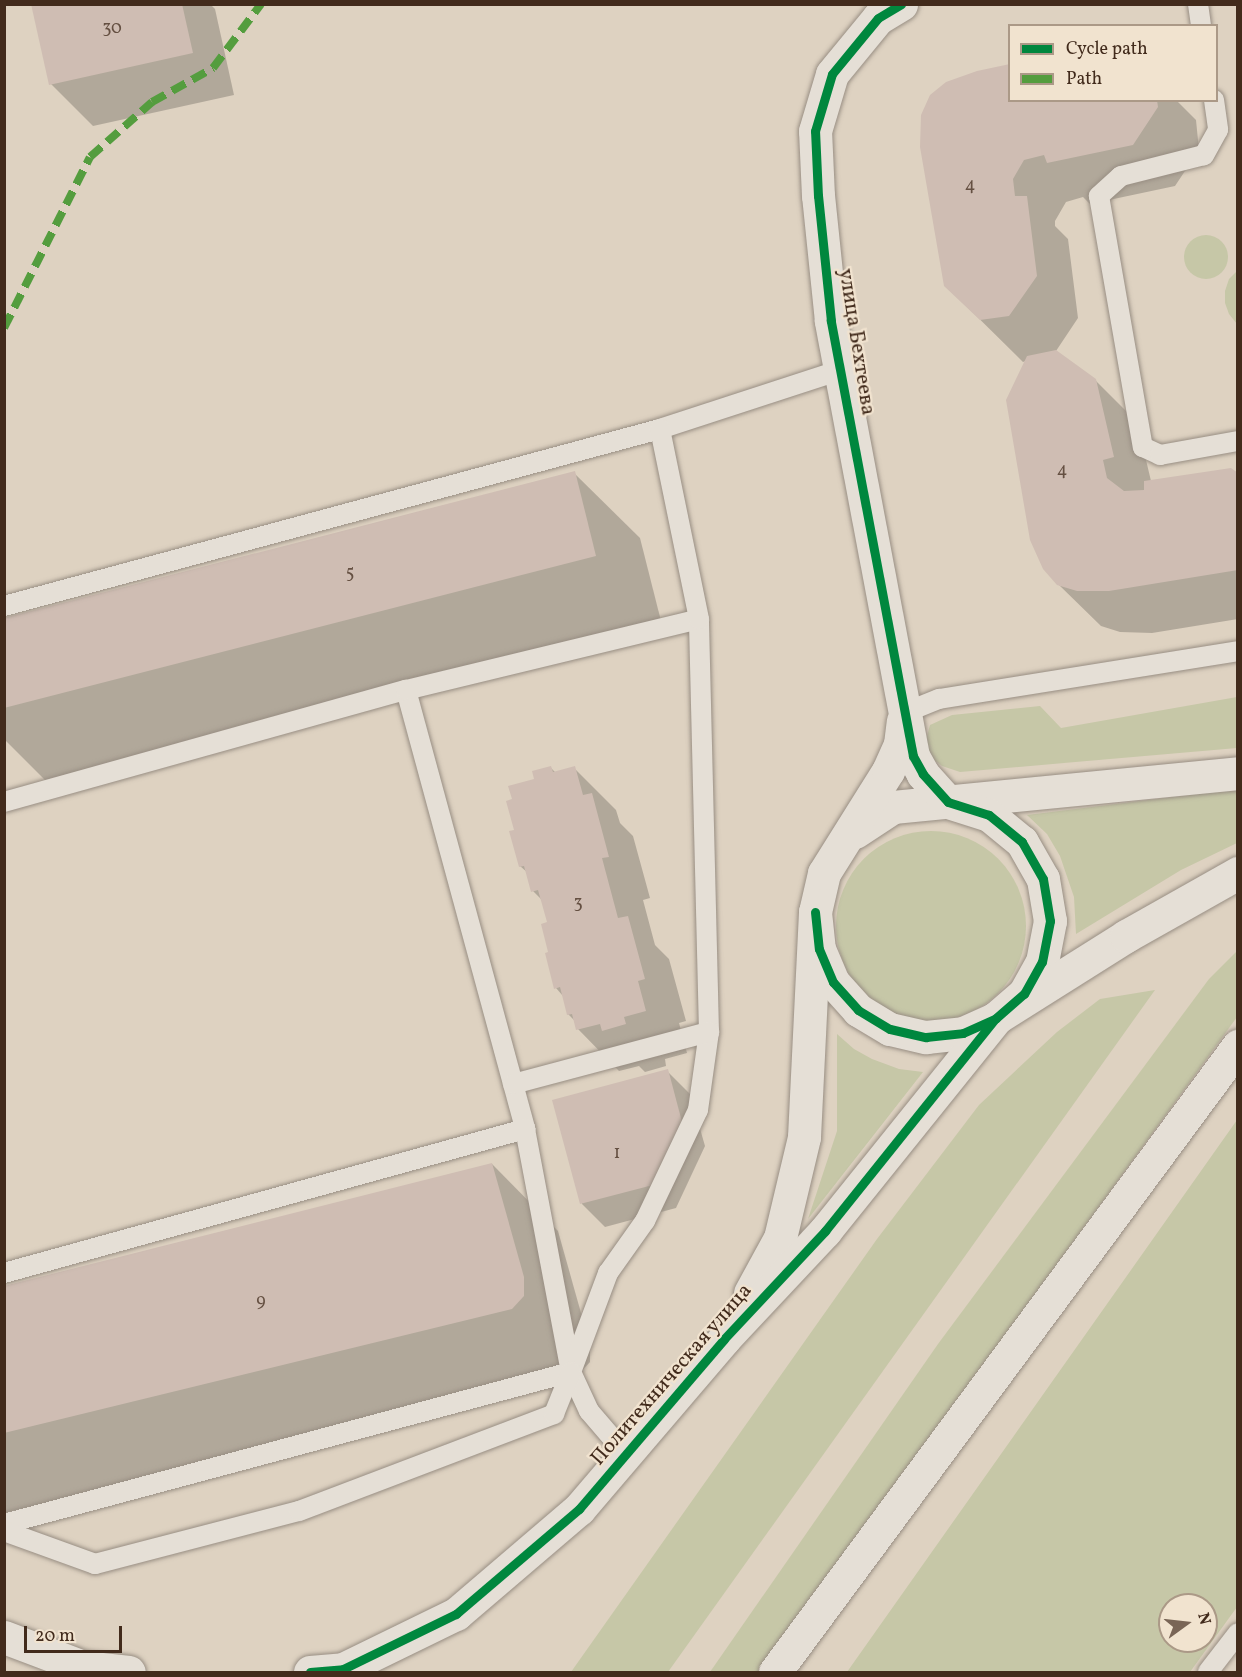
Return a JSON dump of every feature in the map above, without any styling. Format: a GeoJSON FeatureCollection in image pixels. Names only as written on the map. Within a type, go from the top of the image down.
{"type":"FeatureCollection","features":[{"type":"Feature","properties":{"kind":"street","name":"улица Бехтеева"},"geometry":{"type":"LineString","coordinates":[[901,4],[878,18],[832,74],[815,131],[819,207],[831,321],[913,756],[923,774],[948,802]]}},
{"type":"Feature","properties":{"kind":"street"},"geometry":{"type":"LineString","coordinates":[[724,1340],[780,1238],[804,1137],[815,912],[824,873],[888,771],[900,744],[904,713]]}},
{"type":"Feature","properties":{"kind":"street"},"geometry":{"type":"LineString","coordinates":[[846,838],[893,807],[1238,773]]}},
{"type":"Feature","properties":{"kind":"street"},"geometry":{"type":"LineString","coordinates":[[815,912],[819,949],[833,982],[858,1010],[890,1029],[926,1037],[963,1033],[996,1018],[1024,994],[1042,962],[1050,921],[1043,879],[1022,842],[989,815],[948,802]]}},
{"type":"Feature","properties":{"kind":"street","name":"Политехническая улица"},"geometry":{"type":"LineString","coordinates":[[310,1672],[344,1669],[456,1614],[579,1509],[724,1340],[825,1231],[996,1018],[1126,936],[1238,873]]}},
{"type":"Feature","properties":{"kind":"street"},"geometry":{"type":"LineString","coordinates":[[775,1672],[1238,1046]]}},
{"type":"Feature","properties":{"kind":"street"},"geometry":{"type":"LineString","coordinates":[[4,1636],[83,1667],[129,1672]]}},
{"type":"Feature","properties":{"kind":"lane"},"geometry":{"type":"LineString","coordinates":[[1198,4],[1201,24]]}},
{"type":"Feature","properties":{"kind":"lane"},"geometry":{"type":"LineString","coordinates":[[1214,102],[1218,130],[1204,155],[1120,176],[1099,196],[1143,447],[1160,455],[1238,441]]}},
{"type":"Feature","properties":{"kind":"lane"},"geometry":{"type":"LineString","coordinates":[[4,606],[660,429],[840,370]]}},
{"type":"Feature","properties":{"kind":"lane"},"geometry":{"type":"LineString","coordinates":[[4,1532],[95,1564],[299,1510],[554,1414],[608,1273],[645,1221],[698,1110],[709,1032],[699,619],[660,429]]}},
{"type":"Feature","properties":{"kind":"lane"},"geometry":{"type":"LineString","coordinates":[[4,802],[406,690],[699,619]]}},
{"type":"Feature","properties":{"kind":"lane"},"geometry":{"type":"LineString","coordinates":[[904,713],[949,697],[1238,651]]}},
{"type":"Feature","properties":{"kind":"lane"},"geometry":{"type":"LineString","coordinates":[[406,690],[525,1129],[571,1372],[589,1411],[627,1454]]}},
{"type":"Feature","properties":{"kind":"lane"},"geometry":{"type":"LineString","coordinates":[[513,1084],[709,1032]]}},
{"type":"Feature","properties":{"kind":"lane"},"geometry":{"type":"LineString","coordinates":[[4,1273],[525,1129]]}},
{"type":"Feature","properties":{"kind":"lane"},"geometry":{"type":"LineString","coordinates":[[4,1524],[571,1372]]}},
{"type":"Feature","properties":{"kind":"lane"},"geometry":{"type":"LineString","coordinates":[[1208,1672],[1238,1633]]}},
{"type":"Feature","properties":{"kind":"green space"},"geometry":{"type":"Polygon","coordinates":[[[1206,235],[1215,236],[1222,241],[1227,248],[1227,266],[1222,273],[1215,278],[1206,279],[1197,278],[1190,273],[1185,266],[1184,257],[1185,248],[1190,241],[1197,236],[1206,235]]]}},
{"type":"Feature","properties":{"kind":"green space"},"geometry":{"type":"Polygon","coordinates":[[[1237,271],[1237,324],[1229,314],[1225,303],[1225,291],[1229,279],[1237,271]]]}},
{"type":"Feature","properties":{"kind":"green space"},"geometry":{"type":"Polygon","coordinates":[[[1237,697],[1237,748],[960,772],[942,766],[929,756],[926,740],[930,725],[952,715],[1040,706],[1061,728],[1237,697]]]}},
{"type":"Feature","properties":{"kind":"green space"},"geometry":{"type":"Polygon","coordinates":[[[1237,789],[1237,843],[1181,870],[1076,934],[1074,897],[1060,856],[1047,834],[1027,815],[1237,789]]]}},
{"type":"Feature","properties":{"kind":"green space"},"geometry":{"type":"Polygon","coordinates":[[[922,831],[940,831],[976,842],[991,852],[1005,866],[1022,898],[1026,926],[1022,954],[1015,971],[1005,986],[991,1000],[959,1017],[940,1021],[922,1021],[886,1010],[871,1000],[857,986],[840,954],[836,935],[836,917],[847,881],[857,866],[871,852],[903,835],[922,831]]]}},
{"type":"Feature","properties":{"kind":"green space"},"geometry":{"type":"Polygon","coordinates":[[[1237,951],[1237,1017],[760,1672],[710,1672],[938,1344],[1209,979],[1237,951]]]}},
{"type":"Feature","properties":{"kind":"green space"},"geometry":{"type":"Polygon","coordinates":[[[1155,990],[668,1672],[571,1672],[877,1239],[979,1105],[1057,1032],[1100,999],[1155,990]]]}},
{"type":"Feature","properties":{"kind":"green space"},"geometry":{"type":"Polygon","coordinates":[[[837,1034],[854,1049],[872,1059],[899,1069],[923,1072],[808,1219],[837,1131],[837,1034]]]}},
{"type":"Feature","properties":{"kind":"green space"},"geometry":{"type":"Polygon","coordinates":[[[1237,1120],[1237,1607],[1218,1633],[1218,1593],[1158,1593],[1158,1653],[1204,1653],[1190,1672],[847,1672],[1237,1120]]]}},
{"type":"Feature","properties":{"kind":"building"},"geometry":{"type":"Polygon","coordinates":[[[31,4],[182,4],[193,53],[49,85],[31,4]]]}},
{"type":"Feature","properties":{"kind":"building"},"geometry":{"type":"Polygon","coordinates":[[[1008,64],[1008,102],[1157,102],[1158,107],[1133,145],[1047,163],[1044,155],[1024,160],[1013,179],[1015,196],[1027,196],[1037,276],[1009,316],[980,320],[944,286],[920,147],[921,115],[930,95],[946,82],[977,71],[1008,64]]]}},
{"type":"Feature","properties":{"kind":"building"},"geometry":{"type":"Polygon","coordinates":[[[1056,350],[1096,379],[1114,457],[1103,460],[1107,478],[1124,491],[1144,490],[1144,481],[1231,468],[1238,473],[1238,570],[1109,591],[1077,591],[1057,585],[1043,569],[1030,540],[1006,400],[1027,356],[1056,350]]]}},
{"type":"Feature","properties":{"kind":"building"},"geometry":{"type":"Polygon","coordinates":[[[575,471],[596,556],[4,708],[4,618],[575,471]]]}},
{"type":"Feature","properties":{"kind":"building"},"geometry":{"type":"Polygon","coordinates":[[[551,766],[553,772],[575,766],[583,795],[592,793],[609,857],[602,858],[618,918],[628,916],[645,979],[638,981],[646,1011],[624,1017],[626,1024],[602,1031],[600,1024],[576,1030],[572,1014],[567,1015],[560,987],[554,989],[541,924],[547,922],[538,890],[531,892],[524,866],[519,867],[509,831],[514,830],[506,801],[512,799],[508,786],[534,779],[532,771],[551,766]]]}},
{"type":"Feature","properties":{"kind":"building"},"geometry":{"type":"Polygon","coordinates":[[[668,1069],[682,1122],[653,1185],[580,1204],[552,1100],[668,1069]]]}},
{"type":"Feature","properties":{"kind":"building"},"geometry":{"type":"Polygon","coordinates":[[[492,1163],[524,1277],[524,1296],[512,1309],[4,1433],[4,1286],[492,1163]]]}},
{"type":"Feature","properties":{"kind":"marked path"},"geometry":{"type":"LineString","coordinates":[[4,328],[90,157],[152,102],[213,68],[261,4]]}},
{"type":"Feature","properties":{"kind":"cycle path"},"geometry":{"type":"LineString","coordinates":[[815,912],[819,949],[833,982],[858,1010],[890,1029],[926,1037],[963,1033],[996,1018],[1024,994],[1042,962],[1050,921],[1043,879],[1022,842],[989,815],[948,802],[923,774],[913,756],[831,321],[818,196],[815,131],[832,74],[878,18],[901,4]]}},
{"type":"Feature","properties":{"kind":"cycle path"},"geometry":{"type":"LineString","coordinates":[[310,1672],[343,1669],[456,1614],[579,1509],[724,1339],[825,1231],[994,1020]]}}]}
